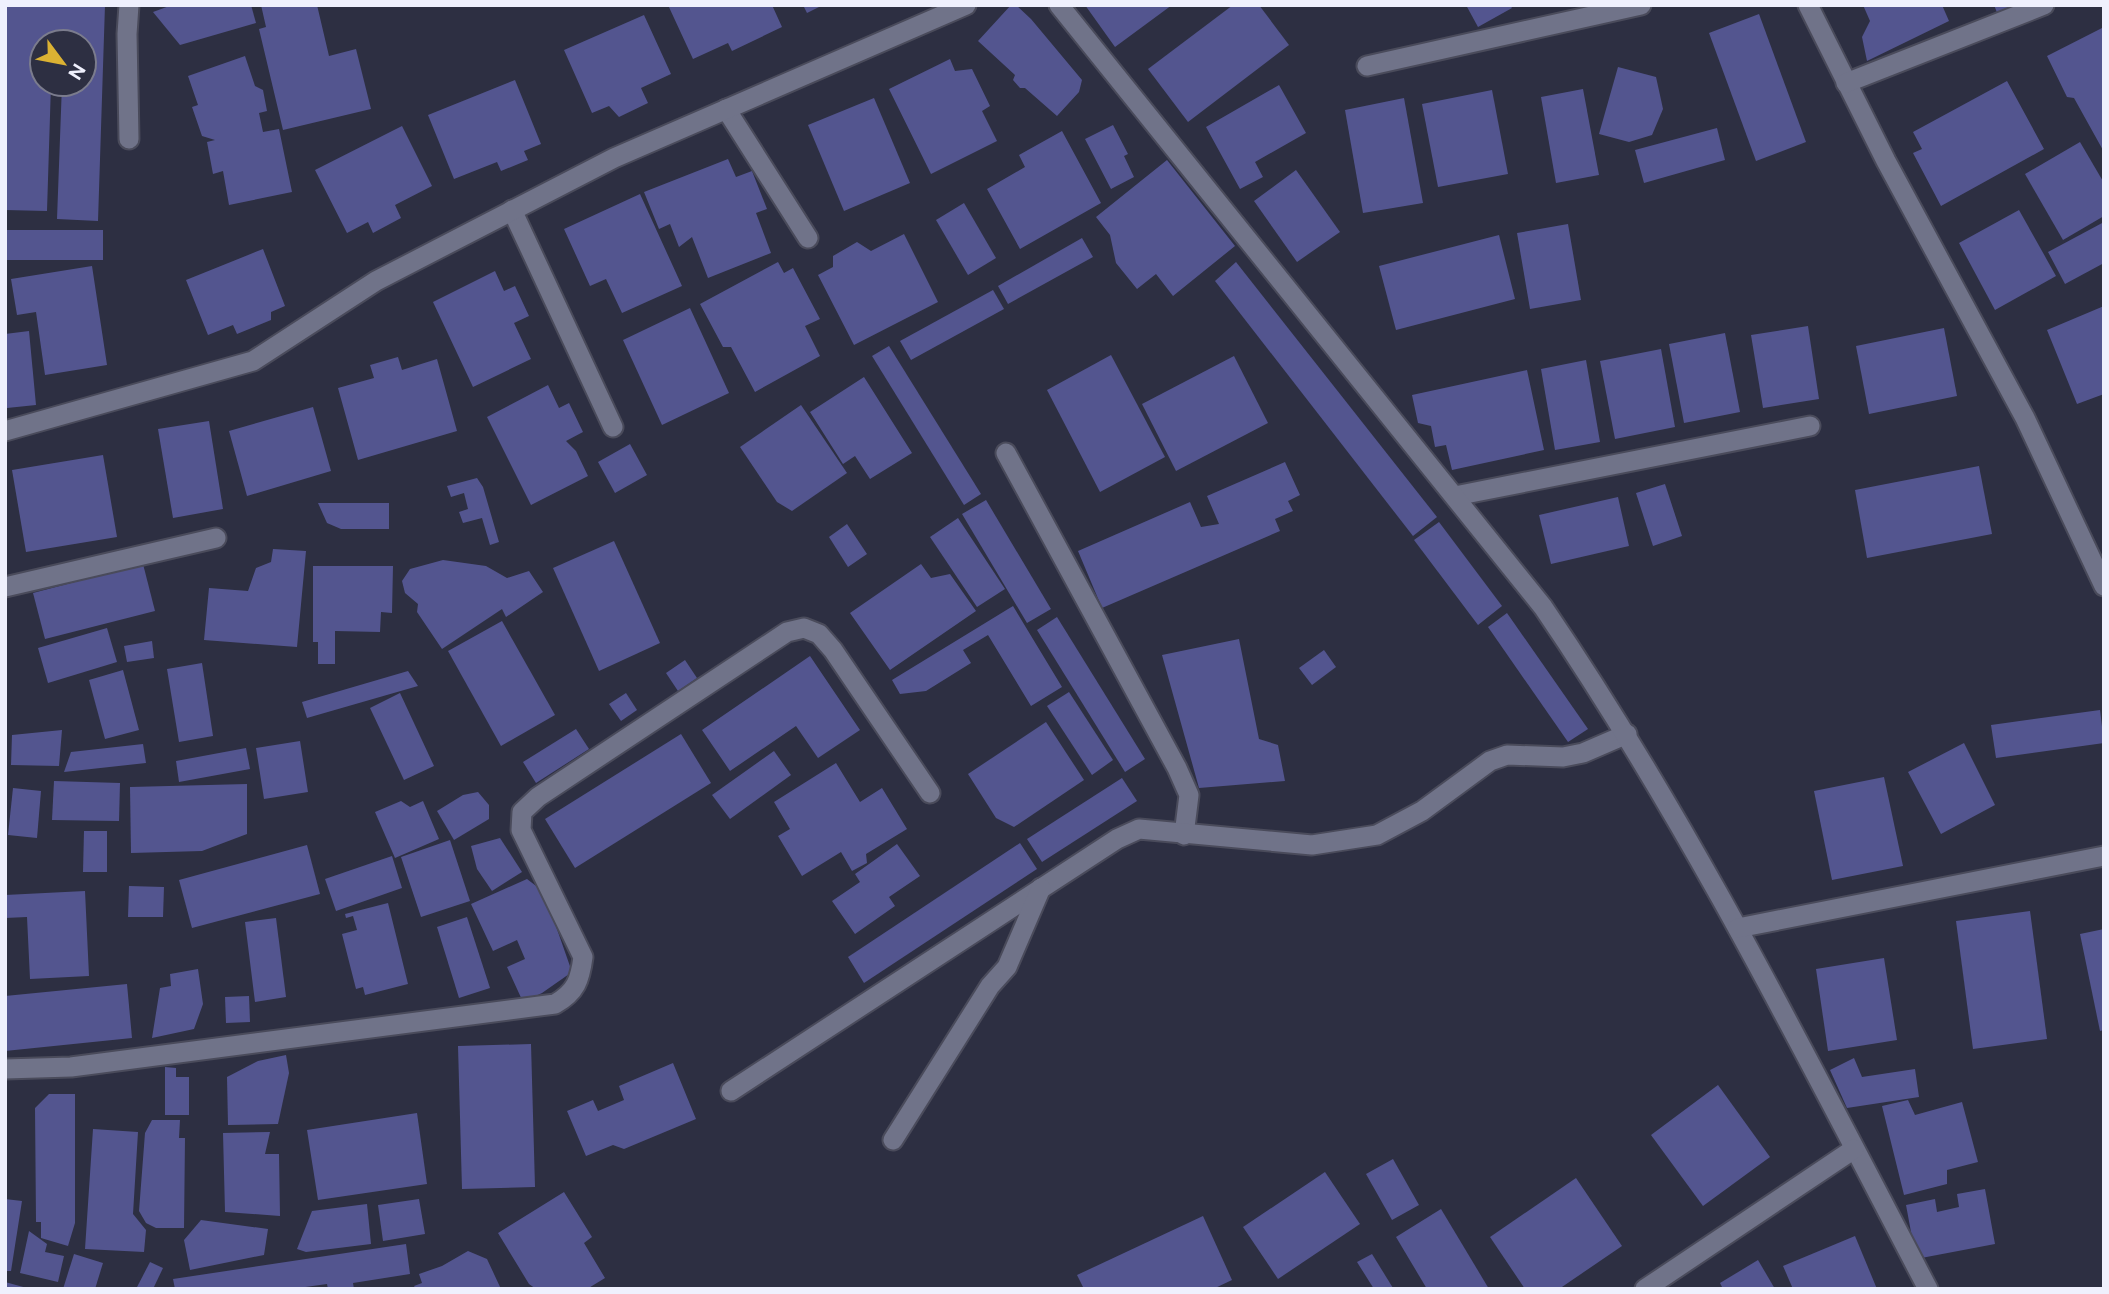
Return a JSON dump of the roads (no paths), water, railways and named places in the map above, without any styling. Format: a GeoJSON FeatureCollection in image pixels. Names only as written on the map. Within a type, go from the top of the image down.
{"type":"FeatureCollection","features":[{"type":"Feature","properties":{"kind":"street"},"geometry":{"type":"LineString","coordinates":[[129,5],[129,139]]}},
{"type":"Feature","properties":{"kind":"street"},"geometry":{"type":"LineString","coordinates":[[5,431],[253,361],[376,281],[614,158],[966,5]]}},
{"type":"Feature","properties":{"kind":"street"},"geometry":{"type":"LineString","coordinates":[[1059,5],[1544,607],[1627,734],[1738,928],[1927,1289]]}},
{"type":"Feature","properties":{"kind":"street"},"geometry":{"type":"LineString","coordinates":[[1367,66],[1641,5]]}},
{"type":"Feature","properties":{"kind":"street"},"geometry":{"type":"LineString","coordinates":[[1808,5],[1846,83],[2025,418],[2104,586]]}},
{"type":"Feature","properties":{"kind":"street"},"geometry":{"type":"LineString","coordinates":[[1846,83],[2044,5]]}},
{"type":"Feature","properties":{"kind":"street"},"geometry":{"type":"LineString","coordinates":[[726,109],[808,238]]}},
{"type":"Feature","properties":{"kind":"street"},"geometry":{"type":"LineString","coordinates":[[512,210],[613,427]]}},
{"type":"Feature","properties":{"kind":"street"},"geometry":{"type":"LineString","coordinates":[[1455,496],[1810,426]]}},
{"type":"Feature","properties":{"kind":"street"},"geometry":{"type":"LineString","coordinates":[[1006,453],[1177,768],[1189,795],[1184,835]]}},
{"type":"Feature","properties":{"kind":"street"},"geometry":{"type":"LineString","coordinates":[[5,587],[216,538]]}},
{"type":"Feature","properties":{"kind":"street"},"geometry":{"type":"LineString","coordinates":[[5,1069],[84,1066],[555,1004],[571,995],[580,978],[583,957],[521,830],[522,811],[538,797],[788,632],[804,628],[819,634],[833,650],[930,793]]}},
{"type":"Feature","properties":{"kind":"street"},"geometry":{"type":"LineString","coordinates":[[731,1091],[1117,839],[1139,829],[1312,845],[1377,835],[1422,811],[1490,761],[1507,755],[1563,757],[1583,753],[1627,734]]}},
{"type":"Feature","properties":{"kind":"street"},"geometry":{"type":"LineString","coordinates":[[1738,928],[2104,856]]}},
{"type":"Feature","properties":{"kind":"street"},"geometry":{"type":"LineString","coordinates":[[893,1140],[989,986],[1007,967],[1041,888]]}},
{"type":"Feature","properties":{"kind":"street"},"geometry":{"type":"LineString","coordinates":[[1645,1289],[1854,1149]]}}]}
